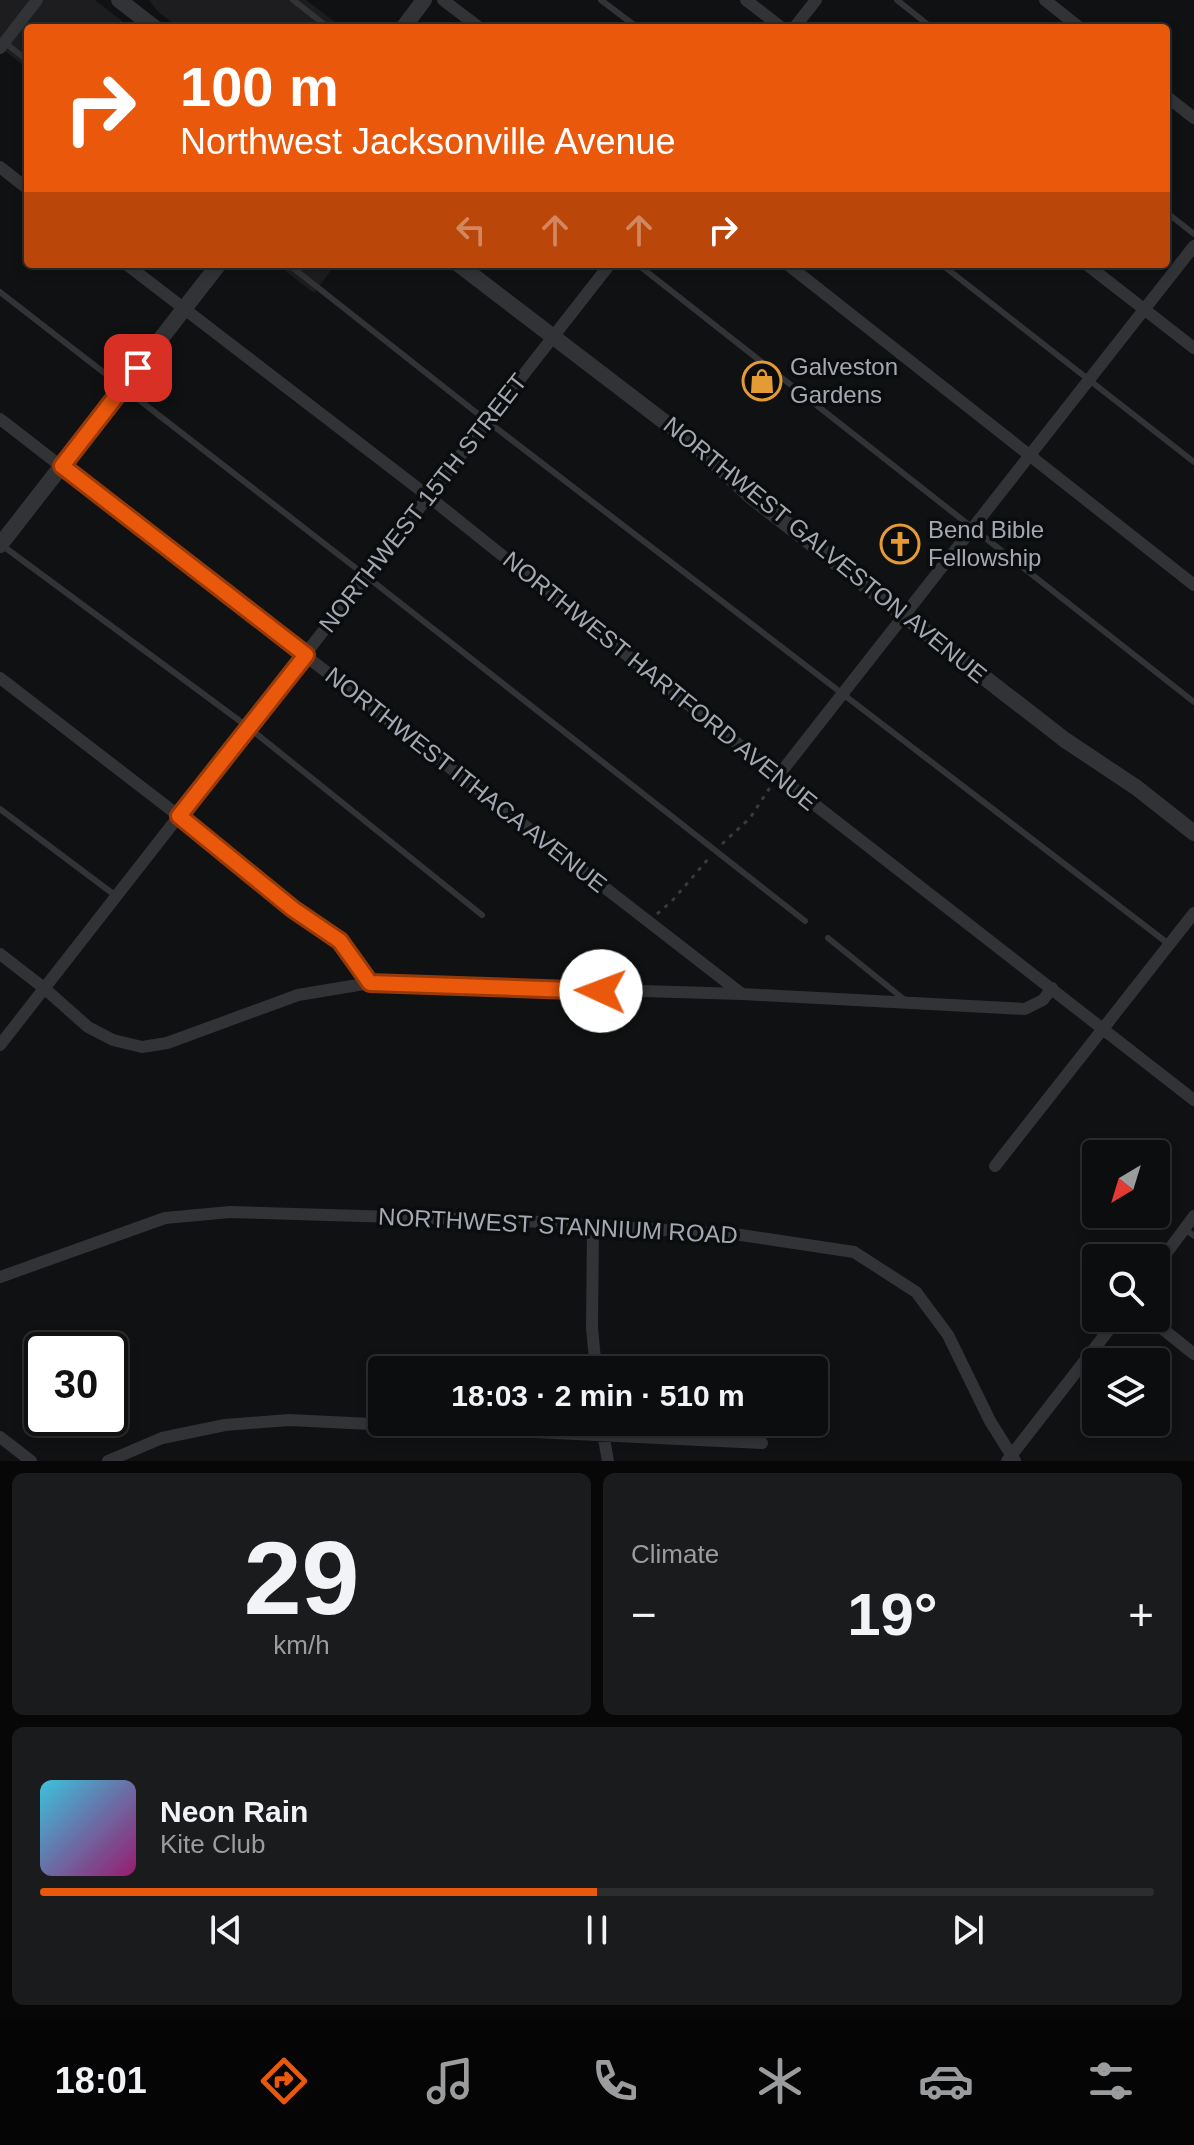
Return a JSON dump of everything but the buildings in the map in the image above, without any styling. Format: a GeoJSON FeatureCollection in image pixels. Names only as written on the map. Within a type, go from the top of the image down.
{"type":"FeatureCollection","features":[{"type":"Feature","properties":{"kind":"street"},"geometry":{"type":"LineString","coordinates":[[1,43],[37,0]]}},
{"type":"Feature","properties":{"kind":"street"},"geometry":{"type":"LineString","coordinates":[[119,0],[150,24]]}},
{"type":"Feature","properties":{"kind":"street"},"geometry":{"type":"LineString","coordinates":[[406,24],[424,0]]}},
{"type":"Feature","properties":{"kind":"street"},"geometry":{"type":"LineString","coordinates":[[443,0],[475,24]]}},
{"type":"Feature","properties":{"kind":"street"},"geometry":{"type":"LineString","coordinates":[[746,0],[777,24]]}},
{"type":"Feature","properties":{"kind":"street"},"geometry":{"type":"LineString","coordinates":[[797,24],[816,0]]}},
{"type":"Feature","properties":{"kind":"street"},"geometry":{"type":"LineString","coordinates":[[1045,0],[1075,24]]}},
{"type":"Feature","properties":{"kind":"street"},"geometry":{"type":"LineString","coordinates":[[1170,99],[1194,118]]}},
{"type":"Feature","properties":{"kind":"street"},"geometry":{"type":"LineString","coordinates":[[0,167],[24,186]]}},
{"type":"Feature","properties":{"kind":"street"},"geometry":{"type":"LineString","coordinates":[[778,776],[1194,246]]}},
{"type":"Feature","properties":{"kind":"street","name":"NORTHWEST HARTFORD AVENUE"},"geometry":{"type":"LineString","coordinates":[[131,268],[428,496],[778,776],[1194,1100]]}},
{"type":"Feature","properties":{"kind":"street"},"geometry":{"type":"LineString","coordinates":[[0,545],[216,268]]}},
{"type":"Feature","properties":{"kind":"street","name":"NORTHWEST GALVESTON AVENUE"},"geometry":{"type":"LineString","coordinates":[[463,268],[700,449],[752,497],[1065,740],[1137,788],[1194,833]]}},
{"type":"Feature","properties":{"kind":"street","name":"NORTHWEST 15TH STREET"},"geometry":{"type":"LineString","coordinates":[[0,1045],[607,268]]}},
{"type":"Feature","properties":{"kind":"street"},"geometry":{"type":"LineString","coordinates":[[792,268],[1194,585]]}},
{"type":"Feature","properties":{"kind":"street"},"geometry":{"type":"LineString","coordinates":[[1091,268],[1194,348]]}},
{"type":"Feature","properties":{"kind":"street","name":"NORTHWEST ITHACA AVENUE"},"geometry":{"type":"LineString","coordinates":[[0,419],[742,994]]}},
{"type":"Feature","properties":{"kind":"street"},"geometry":{"type":"LineString","coordinates":[[0,678],[179,816],[293,909],[340,941],[370,983]]}},
{"type":"Feature","properties":{"kind":"street"},"geometry":{"type":"LineString","coordinates":[[995,1166],[1194,913]]}},
{"type":"Feature","properties":{"kind":"street"},"geometry":{"type":"LineString","coordinates":[[0,954],[88,1027],[113,1040],[142,1047],[167,1043],[298,995],[370,983],[742,994],[1025,1009],[1043,1000],[1052,988]]}},
{"type":"Feature","properties":{"kind":"street","name":"NORTHWEST STANNIUM ROAD"},"geometry":{"type":"LineString","coordinates":[[0,1277],[165,1218],[230,1212],[524,1221],[741,1235],[854,1252],[916,1292],[948,1335],[1011,1460]]}},
{"type":"Feature","properties":{"kind":"street"},"geometry":{"type":"LineString","coordinates":[[1170,1252],[1189,1232],[1194,1216]]}},
{"type":"Feature","properties":{"kind":"street"},"geometry":{"type":"LineString","coordinates":[[593,1226],[595,1356]]}},
{"type":"Feature","properties":{"kind":"street"},"geometry":{"type":"LineString","coordinates":[[1011,1460],[1107,1332]]}},
{"type":"Feature","properties":{"kind":"street"},"geometry":{"type":"LineString","coordinates":[[1166,1332],[1194,1354]]}},
{"type":"Feature","properties":{"kind":"street"},"geometry":{"type":"LineString","coordinates":[[108,1461],[162,1438],[225,1425],[289,1420],[368,1422]]}},
{"type":"Feature","properties":{"kind":"street"},"geometry":{"type":"LineString","coordinates":[[603,1436],[608,1461]]}},
{"type":"Feature","properties":{"kind":"street"},"geometry":{"type":"LineString","coordinates":[[687,1436],[762,1443]]}},
{"type":"Feature","properties":{"kind":"street"},"geometry":{"type":"LineString","coordinates":[[0,1437],[31,1461]]}},
{"type":"Feature","properties":{"kind":"lane"},"geometry":{"type":"LineString","coordinates":[[293,0],[324,24]]}},
{"type":"Feature","properties":{"kind":"lane"},"geometry":{"type":"LineString","coordinates":[[601,0],[633,24]]}},
{"type":"Feature","properties":{"kind":"lane"},"geometry":{"type":"LineString","coordinates":[[897,0],[927,24]]}},
{"type":"Feature","properties":{"kind":"lane"},"geometry":{"type":"LineString","coordinates":[[1,43],[24,58]]}},
{"type":"Feature","properties":{"kind":"lane"},"geometry":{"type":"LineString","coordinates":[[1170,215],[1194,234]]}},
{"type":"Feature","properties":{"kind":"lane"},"geometry":{"type":"LineString","coordinates":[[293,268],[487,421],[1170,945]]}},
{"type":"Feature","properties":{"kind":"lane"},"geometry":{"type":"LineString","coordinates":[[642,268],[1194,702]]}},
{"type":"Feature","properties":{"kind":"lane"},"geometry":{"type":"LineString","coordinates":[[946,268],[1194,462]]}},
{"type":"Feature","properties":{"kind":"lane"},"geometry":{"type":"LineString","coordinates":[[0,292],[805,921]]}},
{"type":"Feature","properties":{"kind":"lane"},"geometry":{"type":"LineString","coordinates":[[0,545],[248,727],[482,915]]}},
{"type":"Feature","properties":{"kind":"lane"},"geometry":{"type":"LineString","coordinates":[[0,809],[116,896]]}},
{"type":"Feature","properties":{"kind":"lane"},"geometry":{"type":"LineString","coordinates":[[828,938],[911,1004]]}},
{"type":"Feature","properties":{"kind":"shaded area"},"geometry":{"type":"Polygon","coordinates":[[[0,0],[95,0],[126,24],[24,24],[24,66],[0,47],[0,0]]]}},
{"type":"Feature","properties":{"kind":"shaded area"},"geometry":{"type":"Polygon","coordinates":[[[149,0],[306,0],[338,24],[174,24],[149,0]]]}},
{"type":"Feature","properties":{"kind":"shaded area"},"geometry":{"type":"Polygon","coordinates":[[[281,268],[333,268],[314,293],[281,268]]]}},
{"type":"Feature","properties":{"kind":"place","name":"Galveston Gardens"},"geometry":{"type":"Point","coordinates":[762,381]}},
{"type":"Feature","properties":{"kind":"place","name":"Bend Bible Fellowship"},"geometry":{"type":"Point","coordinates":[900,544]}},
{"type":"Feature","properties":{"kind":"route"},"geometry":{"type":"LineString","coordinates":[[138,368],[62,466],[306,655],[179,816],[293,909],[340,941],[370,983],[601,991]]}}]}
